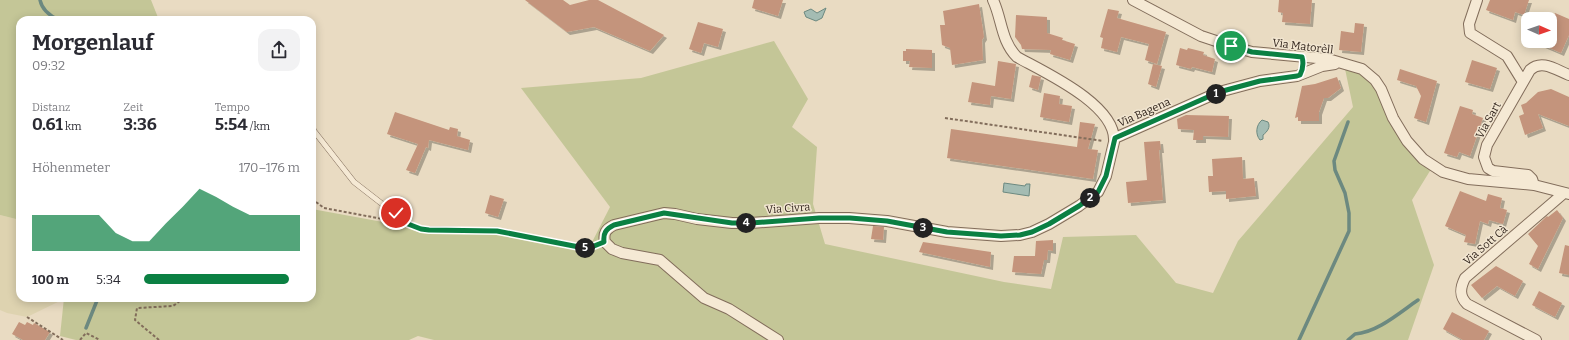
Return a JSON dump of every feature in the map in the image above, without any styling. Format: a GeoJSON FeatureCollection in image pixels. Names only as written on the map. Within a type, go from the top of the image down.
{"type":"FeatureCollection","features":[{"type":"Feature","properties":{"kind":"street","name":"Via Bagena"},"geometry":{"type":"LineString","coordinates":[[993,0],[1004,37],[1010,50],[1017,57],[1068,85],[1097,106],[1107,121],[1114,140],[1219,92],[1260,81],[1300,75],[1322,66],[1344,64]]}},
{"type":"Feature","properties":{"kind":"street","name":"Via Matorèll"},"geometry":{"type":"LineString","coordinates":[[1133,0],[1196,33],[1231,46],[1252,52],[1328,59],[1362,69],[1375,80],[1400,131],[1414,150],[1432,166],[1443,172],[1468,179],[1534,185],[1567,193]]}},
{"type":"Feature","properties":{"kind":"street"},"geometry":{"type":"LineString","coordinates":[[1477,0],[1469,24],[1470,33],[1507,56],[1523,82]]}},
{"type":"Feature","properties":{"kind":"street"},"geometry":{"type":"LineString","coordinates":[[1300,75],[1303,68],[1302,57]]}},
{"type":"Feature","properties":{"kind":"street","name":"Via Sart"},"geometry":{"type":"LineString","coordinates":[[1534,185],[1532,179],[1528,175],[1492,171],[1488,168],[1484,157],[1487,145],[1530,70],[1538,65],[1548,66],[1569,75]]}},
{"type":"Feature","properties":{"kind":"street","name":"Via Civra"},"geometry":{"type":"LineString","coordinates":[[604,242],[604,233],[608,228],[626,221],[664,213],[732,223],[819,218],[850,218],[887,221],[947,232],[1001,236],[1020,235],[1032,232],[1049,224],[1079,206],[1098,192],[1106,176],[1114,140]]}},
{"type":"Feature","properties":{"kind":"street","name":"Via Sott Cà"},"geometry":{"type":"LineString","coordinates":[[1536,340],[1467,304],[1462,299],[1462,285],[1465,278],[1567,193]]}},
{"type":"Feature","properties":{"kind":"street"},"geometry":{"type":"LineString","coordinates":[[604,242],[612,250],[660,260],[704,298],[729,309],[778,340]]}},
{"type":"Feature","properties":{"kind":"lane"},"geometry":{"type":"LineString","coordinates":[[316,134],[354,182],[408,224],[421,229],[497,231],[584,248],[589,248],[604,242]]}},
{"type":"Feature","properties":{"kind":"path"},"geometry":{"type":"LineString","coordinates":[[945,118],[1114,140]]}},
{"type":"Feature","properties":{"kind":"path"},"geometry":{"type":"LineString","coordinates":[[316,202],[324,208],[408,224]]}},
{"type":"Feature","properties":{"kind":"path"},"geometry":{"type":"LineString","coordinates":[[159,340],[135,320],[137,308],[173,306],[179,302]]}},
{"type":"Feature","properties":{"kind":"path"},"geometry":{"type":"LineString","coordinates":[[27,317],[63,340]]}},
{"type":"Feature","properties":{"kind":"path"},"geometry":{"type":"LineString","coordinates":[[80,340],[86,333],[100,340]]}},
{"type":"Feature","properties":{"kind":"shaded area"},"geometry":{"type":"Polygon","coordinates":[[[826,8],[822,18],[816,21],[806,17],[804,12],[811,9],[817,13],[826,8]]]}},
{"type":"Feature","properties":{"kind":"shaded area"},"geometry":{"type":"Polygon","coordinates":[[[1262,120],[1268,122],[1269,128],[1263,135],[1263,139],[1260,140],[1257,135],[1257,130],[1258,124],[1262,120]]]}},
{"type":"Feature","properties":{"kind":"shaded area"},"geometry":{"type":"Polygon","coordinates":[[[1004,183],[1025,186],[1026,184],[1030,184],[1029,196],[1003,192],[1004,183]]]}},
{"type":"Feature","properties":{"kind":"shaded area"},"geometry":{"type":"Polygon","coordinates":[[[0,215],[16,219],[16,302],[58,302],[27,317],[0,310],[0,215]]]}},
{"type":"Feature","properties":{"kind":"green space"},"geometry":{"type":"Polygon","coordinates":[[[0,0],[151,0],[157,16],[16,16],[16,219],[0,215],[0,0]]]}},
{"type":"Feature","properties":{"kind":"green space"},"geometry":{"type":"Polygon","coordinates":[[[774,41],[808,99],[792,127],[817,147],[813,204],[825,244],[1004,282],[1051,289],[1063,237],[1136,235],[1176,283],[1213,293],[1238,241],[1353,107],[1344,64],[1368,73],[1393,118],[1433,166],[1412,200],[1434,265],[1408,340],[434,340],[418,336],[409,340],[76,340],[60,336],[64,302],[316,302],[316,210],[421,229],[497,231],[589,248],[610,207],[521,88],[641,78],[774,41]]]}},
{"type":"Feature","properties":{"kind":"building"},"geometry":{"type":"Polygon","coordinates":[[[525,0],[563,0],[570,5],[589,0],[598,0],[664,35],[650,51],[594,27],[567,32],[525,0]]]}},
{"type":"Feature","properties":{"kind":"building"},"geometry":{"type":"Polygon","coordinates":[[[754,0],[783,0],[778,16],[752,8],[754,0]]]}},
{"type":"Feature","properties":{"kind":"building"},"geometry":{"type":"Polygon","coordinates":[[[1279,0],[1312,0],[1310,24],[1282,22],[1283,13],[1278,12],[1279,0]]]}},
{"type":"Feature","properties":{"kind":"building"},"geometry":{"type":"Polygon","coordinates":[[[1490,0],[1529,0],[1525,12],[1521,12],[1521,14],[1515,12],[1513,20],[1486,10],[1490,0]]]}},
{"type":"Feature","properties":{"kind":"building"},"geometry":{"type":"Polygon","coordinates":[[[979,4],[984,37],[982,40],[983,60],[952,65],[950,48],[942,45],[940,25],[945,25],[943,11],[979,4]]]}},
{"type":"Feature","properties":{"kind":"building"},"geometry":{"type":"Polygon","coordinates":[[[1108,9],[1119,11],[1117,18],[1166,32],[1157,64],[1145,60],[1149,44],[1121,37],[1117,52],[1101,48],[1103,38],[1100,37],[1108,9]]]}},
{"type":"Feature","properties":{"kind":"building"},"geometry":{"type":"Polygon","coordinates":[[[1557,14],[1569,19],[1569,35],[1561,53],[1549,48],[1557,48],[1557,14]]]}},
{"type":"Feature","properties":{"kind":"building"},"geometry":{"type":"Polygon","coordinates":[[[1016,15],[1047,17],[1047,33],[1075,44],[1070,60],[1050,54],[1051,50],[1022,49],[1015,37],[1016,15]]]}},
{"type":"Feature","properties":{"kind":"building"},"geometry":{"type":"Polygon","coordinates":[[[698,22],[723,29],[718,47],[704,43],[701,53],[689,49],[698,22]]]}},
{"type":"Feature","properties":{"kind":"building"},"geometry":{"type":"Polygon","coordinates":[[[1355,23],[1364,24],[1361,52],[1339,50],[1341,31],[1354,33],[1355,23]]]}},
{"type":"Feature","properties":{"kind":"building"},"geometry":{"type":"Polygon","coordinates":[[[1180,48],[1187,50],[1188,48],[1204,52],[1203,55],[1215,59],[1212,72],[1176,65],[1180,48]]]}},
{"type":"Feature","properties":{"kind":"building"},"geometry":{"type":"Polygon","coordinates":[[[906,49],[932,50],[932,68],[909,67],[910,61],[903,61],[903,51],[906,51],[906,49]]]}},
{"type":"Feature","properties":{"kind":"building"},"geometry":{"type":"Polygon","coordinates":[[[1472,60],[1497,68],[1490,89],[1465,82],[1472,60]]]}},
{"type":"Feature","properties":{"kind":"building"},"geometry":{"type":"Polygon","coordinates":[[[998,61],[1016,64],[1011,99],[991,96],[990,105],[968,102],[972,82],[995,86],[998,61]]]}},
{"type":"Feature","properties":{"kind":"building"},"geometry":{"type":"Polygon","coordinates":[[[1153,64],[1162,66],[1156,87],[1148,84],[1153,64]]]}},
{"type":"Feature","properties":{"kind":"building"},"geometry":{"type":"Polygon","coordinates":[[[1400,69],[1437,81],[1426,122],[1414,118],[1421,96],[1416,86],[1397,80],[1400,69]]]}},
{"type":"Feature","properties":{"kind":"building"},"geometry":{"type":"Polygon","coordinates":[[[1032,75],[1041,77],[1038,90],[1029,87],[1032,75]]]}},
{"type":"Feature","properties":{"kind":"building"},"geometry":{"type":"Polygon","coordinates":[[[1337,77],[1341,88],[1328,98],[1324,98],[1319,112],[1319,121],[1298,121],[1298,117],[1295,118],[1302,86],[1315,84],[1337,77]]]}},
{"type":"Feature","properties":{"kind":"building"},"geometry":{"type":"Polygon","coordinates":[[[1551,89],[1569,97],[1569,126],[1538,114],[1543,128],[1525,135],[1519,116],[1524,114],[1521,105],[1526,103],[1538,92],[1551,89]]]}},
{"type":"Feature","properties":{"kind":"building"},"geometry":{"type":"Polygon","coordinates":[[[1044,93],[1060,96],[1059,104],[1072,106],[1069,122],[1040,117],[1044,93]]]}},
{"type":"Feature","properties":{"kind":"building"},"geometry":{"type":"Polygon","coordinates":[[[1460,106],[1473,110],[1472,114],[1483,118],[1470,156],[1459,152],[1457,157],[1444,153],[1460,106]]]}},
{"type":"Feature","properties":{"kind":"building"},"geometry":{"type":"Polygon","coordinates":[[[395,112],[449,130],[450,127],[458,129],[457,136],[470,140],[468,150],[429,140],[428,148],[426,147],[415,173],[406,170],[418,144],[387,134],[395,112]]]}},
{"type":"Feature","properties":{"kind":"building"},"geometry":{"type":"Polygon","coordinates":[[[1186,115],[1229,116],[1228,137],[1203,136],[1203,140],[1193,140],[1194,130],[1178,129],[1177,119],[1186,115]]]}},
{"type":"Feature","properties":{"kind":"building"},"geometry":{"type":"Polygon","coordinates":[[[1080,122],[1095,124],[1088,149],[1098,150],[1093,179],[947,158],[951,129],[1077,147],[1080,122]]]}},
{"type":"Feature","properties":{"kind":"building"},"geometry":{"type":"Polygon","coordinates":[[[1160,141],[1161,150],[1159,150],[1163,200],[1128,203],[1126,182],[1147,180],[1144,142],[1160,141]]]}},
{"type":"Feature","properties":{"kind":"building"},"geometry":{"type":"Polygon","coordinates":[[[1242,157],[1243,179],[1254,178],[1256,196],[1226,199],[1226,191],[1209,192],[1208,176],[1213,176],[1212,159],[1242,157]]]}},
{"type":"Feature","properties":{"kind":"building"},"geometry":{"type":"Polygon","coordinates":[[[1460,191],[1486,201],[1488,194],[1502,198],[1500,208],[1507,210],[1503,224],[1489,220],[1488,224],[1480,221],[1475,244],[1464,242],[1466,235],[1445,226],[1460,191]]]}},
{"type":"Feature","properties":{"kind":"building"},"geometry":{"type":"Polygon","coordinates":[[[490,195],[504,199],[498,217],[485,213],[490,195]]]}},
{"type":"Feature","properties":{"kind":"building"},"geometry":{"type":"Polygon","coordinates":[[[1557,210],[1563,218],[1538,269],[1529,264],[1538,246],[1528,234],[1547,216],[1548,217],[1557,210]]]}},
{"type":"Feature","properties":{"kind":"building"},"geometry":{"type":"Polygon","coordinates":[[[873,226],[884,227],[883,240],[871,239],[873,226]]]}},
{"type":"Feature","properties":{"kind":"building"},"geometry":{"type":"Polygon","coordinates":[[[1053,240],[1053,251],[1048,250],[1047,260],[1044,260],[1041,274],[1012,272],[1014,256],[1035,256],[1036,241],[1053,240]]]}},
{"type":"Feature","properties":{"kind":"building"},"geometry":{"type":"Polygon","coordinates":[[[923,242],[991,252],[990,267],[919,252],[923,242]]]}},
{"type":"Feature","properties":{"kind":"building"},"geometry":{"type":"Polygon","coordinates":[[[1565,245],[1569,246],[1569,275],[1559,273],[1565,245]]]}},
{"type":"Feature","properties":{"kind":"building"},"geometry":{"type":"Polygon","coordinates":[[[1496,266],[1523,281],[1515,296],[1497,286],[1482,298],[1471,285],[1496,266]]]}},
{"type":"Feature","properties":{"kind":"building"},"geometry":{"type":"Polygon","coordinates":[[[1539,291],[1562,303],[1555,317],[1532,305],[1539,291]]]}},
{"type":"Feature","properties":{"kind":"building"},"geometry":{"type":"Polygon","coordinates":[[[1452,312],[1489,331],[1484,340],[1463,340],[1443,329],[1452,312]]]}},
{"type":"Feature","properties":{"kind":"building"},"geometry":{"type":"Polygon","coordinates":[[[19,322],[25,325],[27,322],[33,325],[34,323],[50,332],[45,340],[23,340],[12,334],[19,322]]]}},
{"type":"Feature","properties":{"kind":"waterway"},"geometry":{"type":"LineString","coordinates":[[40,0],[43,7],[52,16]]}},
{"type":"Feature","properties":{"kind":"waterway"},"geometry":{"type":"LineString","coordinates":[[1299,340],[1349,231],[1349,213],[1345,193],[1335,170],[1334,161],[1348,122]]}},
{"type":"Feature","properties":{"kind":"waterway"},"geometry":{"type":"LineString","coordinates":[[1348,340],[1355,334],[1372,330],[1380,326],[1418,300]]}},
{"type":"Feature","properties":{"kind":"waterway"},"geometry":{"type":"LineString","coordinates":[[86,328],[96,302]]}},
{"type":"Feature","properties":{"kind":"route"},"geometry":{"type":"LineString","coordinates":[[396,213],[408,224],[421,229],[497,231],[584,248],[589,248],[604,242],[604,233],[608,228],[614,225],[664,213],[732,223],[819,218],[850,218],[887,221],[914,227],[975,235],[1020,235],[1032,232],[1049,224],[1079,206],[1098,192],[1106,176],[1115,138],[1219,92],[1274,78],[1297,76],[1300,75],[1303,68],[1302,57],[1252,52],[1231,46]]}}]}
